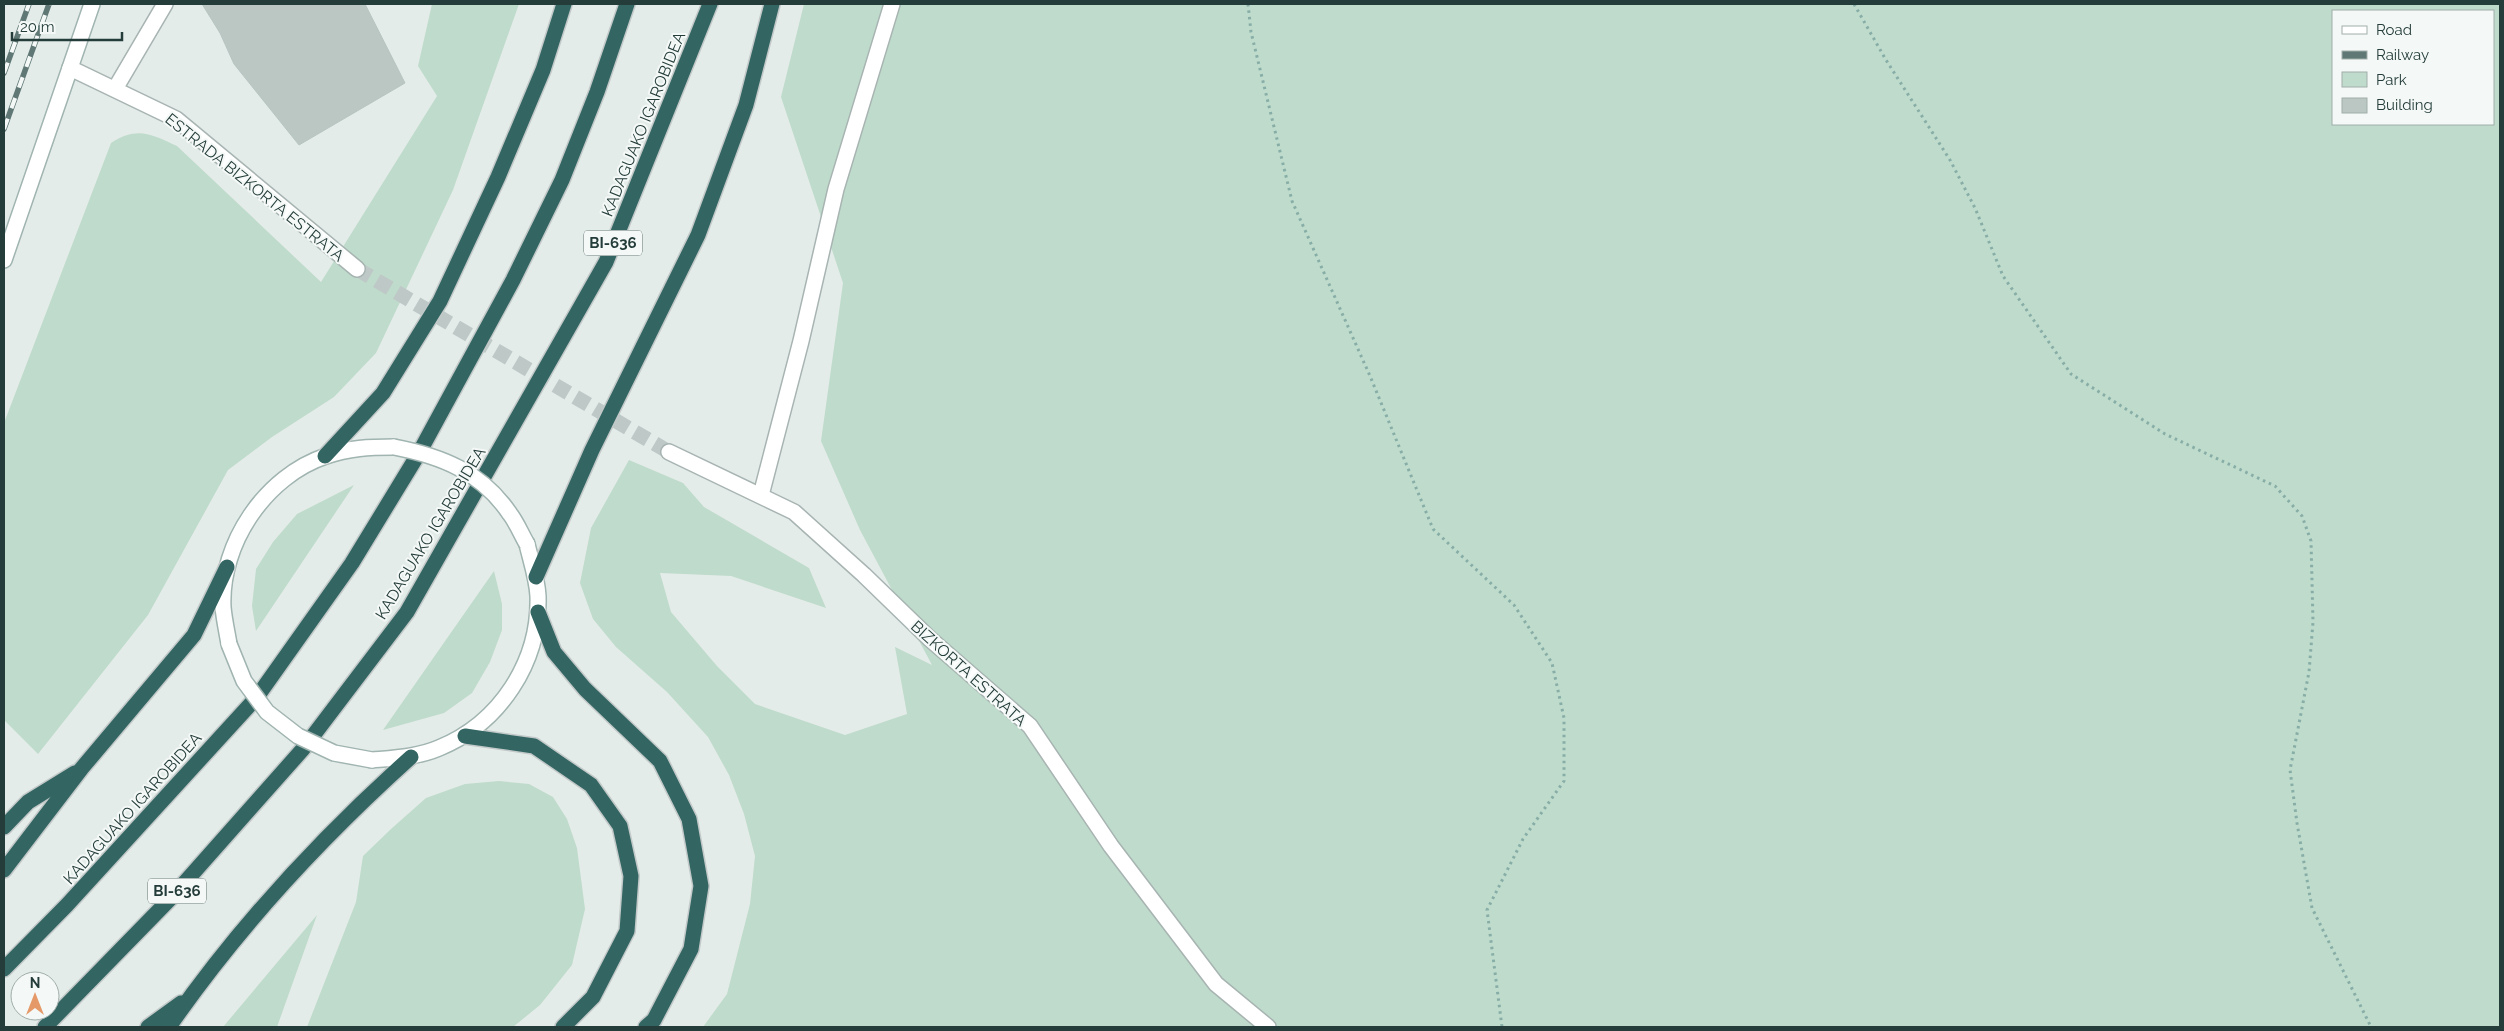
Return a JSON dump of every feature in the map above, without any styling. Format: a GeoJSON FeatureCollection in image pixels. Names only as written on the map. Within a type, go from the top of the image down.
{"type":"FeatureCollection","features":[{"type":"Feature","properties":{"kind":"highway"},"geometry":{"type":"LineString","coordinates":[[325,456],[383,393],[440,300],[498,177],[543,70],[564,4]]}},
{"type":"Feature","properties":{"kind":"highway","name":"KADAGUAKO IGAROBIDEA"},"geometry":{"type":"LineString","coordinates":[[4,969],[68,905],[257,697],[352,563],[419,453],[517,271],[562,180],[597,92],[627,4]]}},
{"type":"Feature","properties":{"kind":"highway","name":"KADAGUAKO IGAROBIDEA"},"geometry":{"type":"LineString","coordinates":[[45,1027],[175,893],[303,749],[407,612],[606,262],[710,4]]}},
{"type":"Feature","properties":{"kind":"highway"},"geometry":{"type":"LineString","coordinates":[[536,577],[592,450],[698,235],[746,105],[772,4]]}},
{"type":"Feature","properties":{"kind":"highway"},"geometry":{"type":"LineString","coordinates":[[4,870],[82,768],[194,635],[227,567]]}},
{"type":"Feature","properties":{"kind":"highway"},"geometry":{"type":"LineString","coordinates":[[538,612],[554,652],[585,689],[660,761],[690,819],[701,886],[691,950],[654,1020],[646,1027]]}},
{"type":"Feature","properties":{"kind":"highway"},"geometry":{"type":"LineString","coordinates":[[465,736],[534,746],[591,785],[620,826],[631,876],[627,931],[592,997],[562,1027]]}},
{"type":"Feature","properties":{"kind":"highway"},"geometry":{"type":"LineString","coordinates":[[169,1027],[191,996],[270,897],[336,827],[411,757]]}},
{"type":"Feature","properties":{"kind":"highway"},"geometry":{"type":"LineString","coordinates":[[4,827],[28,802],[82,768]]}},
{"type":"Feature","properties":{"kind":"highway"},"geometry":{"type":"LineString","coordinates":[[148,1027],[191,996]]}},
{"type":"Feature","properties":{"kind":"street"},"geometry":{"type":"LineString","coordinates":[[4,260],[92,4]]}},
{"type":"Feature","properties":{"kind":"street"},"geometry":{"type":"LineString","coordinates":[[115,89],[165,4]]}},
{"type":"Feature","properties":{"kind":"street"},"geometry":{"type":"LineString","coordinates":[[761,495],[801,341],[836,189],[892,4]]}},
{"type":"Feature","properties":{"kind":"street","name":"ESTRADA BIZKORTA ESTRATA"},"geometry":{"type":"LineString","coordinates":[[70,68],[176,119],[357,269]]}},
{"type":"Feature","properties":{"kind":"street"},"geometry":{"type":"LineString","coordinates":[[359,447],[394,447],[428,453],[459,467],[488,488],[510,514],[526,544],[536,577],[538,612],[533,641],[518,678],[508,695],[488,717],[465,736],[439,749],[411,757],[372,760],[334,753],[298,736],[267,712],[244,681],[229,644],[223,606],[227,567],[241,531],[262,500],[291,474],[325,456],[359,447]]}},
{"type":"Feature","properties":{"kind":"street","name":"BIZKORTA ESTRATA"},"geometry":{"type":"LineString","coordinates":[[669,452],[794,512],[864,575],[930,639],[1030,726],[1111,846],[1216,984],[1268,1027]]}},
{"type":"Feature","properties":{"kind":"path"},"geometry":{"type":"LineString","coordinates":[[1248,4],[1251,32],[1292,201],[1370,376],[1434,529],[1514,605],[1552,663],[1564,718],[1564,781],[1523,839],[1487,910],[1502,1027]]}},
{"type":"Feature","properties":{"kind":"path"},"geometry":{"type":"LineString","coordinates":[[1854,4],[1886,60],[1950,160],[1975,208],[2002,276],[2071,374],[2165,434],[2275,486],[2302,516],[2311,541],[2314,622],[2308,672],[2290,770],[2297,823],[2312,908],[2371,1027]]}},
{"type":"Feature","properties":{"kind":"green space"},"geometry":{"type":"Polygon","coordinates":[[[432,4],[519,4],[453,190],[376,353],[334,397],[272,437],[228,470],[148,615],[38,754],[4,720],[4,423],[111,143],[136,133],[152,135],[177,146],[321,282],[437,96],[418,66],[432,4]]]}},
{"type":"Feature","properties":{"kind":"green space"},"geometry":{"type":"Polygon","coordinates":[[[804,4],[2500,4],[2500,1027],[703,1027],[727,994],[750,904],[755,856],[744,814],[729,775],[708,737],[667,692],[616,647],[593,619],[580,583],[591,528],[629,460],[683,483],[704,507],[809,568],[826,608],[731,576],[660,573],[671,612],[717,666],[755,704],[845,735],[907,714],[895,647],[932,665],[860,530],[821,441],[843,283],[781,97],[804,4]]]}},
{"type":"Feature","properties":{"kind":"green space"},"geometry":{"type":"Polygon","coordinates":[[[354,485],[256,631],[252,606],[256,569],[273,542],[297,514],[354,485]]]}},
{"type":"Feature","properties":{"kind":"green space"},"geometry":{"type":"Polygon","coordinates":[[[494,571],[502,604],[502,630],[490,662],[472,693],[444,713],[383,730],[494,571]]]}},
{"type":"Feature","properties":{"kind":"green space"},"geometry":{"type":"Polygon","coordinates":[[[499,781],[529,784],[553,797],[567,819],[577,848],[585,909],[572,965],[540,1005],[513,1027],[307,1027],[356,902],[363,856],[426,798],[465,784],[499,781]]]}},
{"type":"Feature","properties":{"kind":"green space"},"geometry":{"type":"Polygon","coordinates":[[[317,915],[277,1027],[223,1027],[317,915]]]}},
{"type":"Feature","properties":{"kind":"building"},"geometry":{"type":"Polygon","coordinates":[[[202,4],[365,4],[405,83],[299,145],[234,64],[220,33],[202,4]]]}},
{"type":"Feature","properties":{"kind":"tunnel"},"geometry":{"type":"LineString","coordinates":[[357,269],[669,452]]}},
{"type":"Feature","properties":{"kind":"railway"},"geometry":{"type":"LineString","coordinates":[[4,73],[29,4]]}},
{"type":"Feature","properties":{"kind":"railway"},"geometry":{"type":"LineString","coordinates":[[4,129],[49,4]]}}]}
